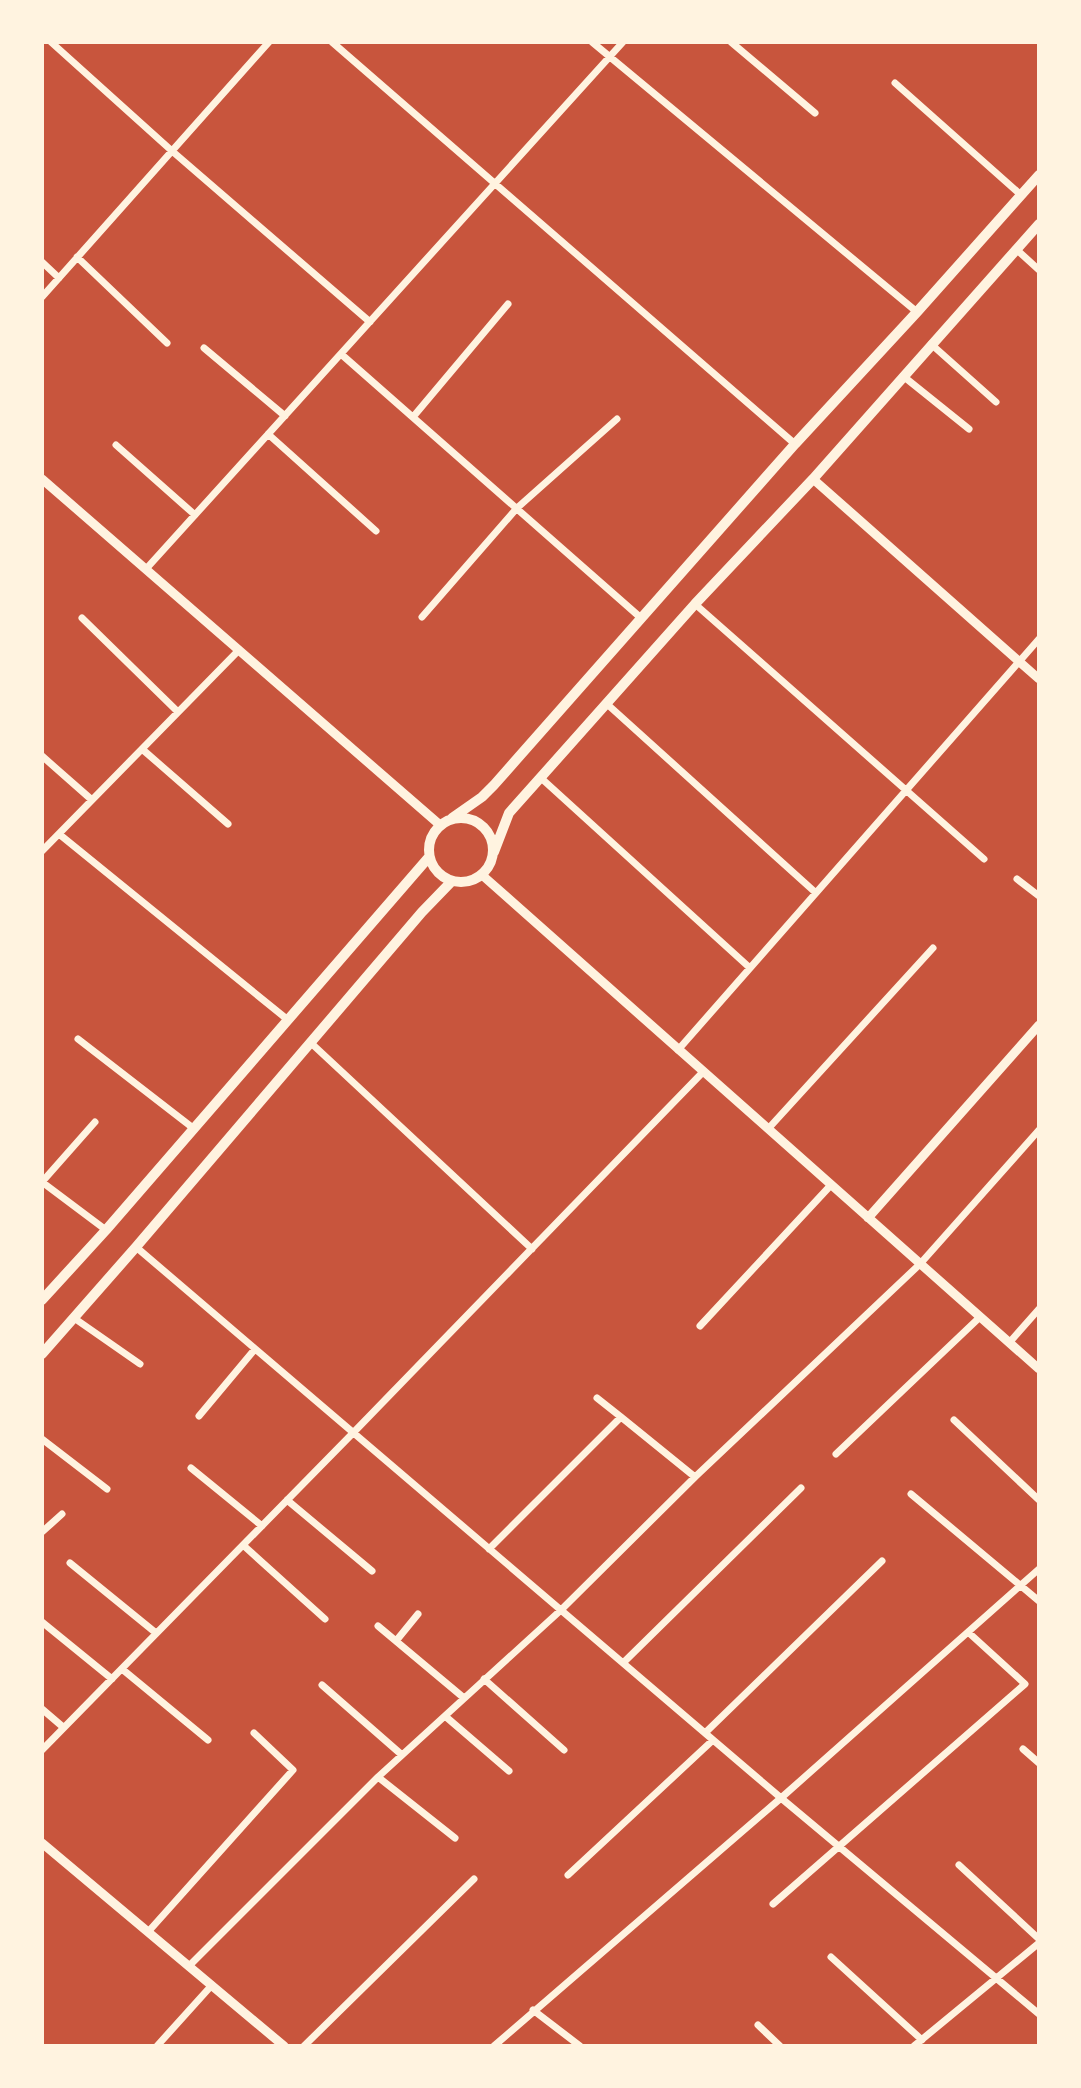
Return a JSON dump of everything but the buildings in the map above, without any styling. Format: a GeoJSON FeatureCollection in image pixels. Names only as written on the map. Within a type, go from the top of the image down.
{"type":"FeatureCollection","features":[{"type":"Feature","properties":{"kind":"main road"},"geometry":{"type":"LineString","coordinates":[[1039,175],[795,444],[494,785],[482,797],[440,825],[430,840],[429,857],[438,873],[452,881],[463,882],[482,875],[489,867],[509,813],[695,604],[813,479],[1039,224]]}},
{"type":"Feature","properties":{"kind":"main road"},"geometry":{"type":"LineString","coordinates":[[452,818],[463,817],[482,824],[493,841],[494,852]]}},
{"type":"Feature","properties":{"kind":"main road"},"geometry":{"type":"LineString","coordinates":[[42,1300],[429,857]]}},
{"type":"Feature","properties":{"kind":"main road"},"geometry":{"type":"LineString","coordinates":[[42,1354],[452,881]]}},
{"type":"Feature","properties":{"kind":"street"},"geometry":{"type":"LineString","coordinates":[[51,42],[370,322]]}},
{"type":"Feature","properties":{"kind":"street"},"geometry":{"type":"LineString","coordinates":[[42,297],[269,42]]}},
{"type":"Feature","properties":{"kind":"street"},"geometry":{"type":"LineString","coordinates":[[332,42],[795,444]]}},
{"type":"Feature","properties":{"kind":"street"},"geometry":{"type":"LineString","coordinates":[[592,42],[917,312]]}},
{"type":"Feature","properties":{"kind":"street"},"geometry":{"type":"LineString","coordinates":[[146,569],[623,42]]}},
{"type":"Feature","properties":{"kind":"street"},"geometry":{"type":"LineString","coordinates":[[731,42],[815,113]]}},
{"type":"Feature","properties":{"kind":"street"},"geometry":{"type":"LineString","coordinates":[[895,83],[1021,195]]}},
{"type":"Feature","properties":{"kind":"street"},"geometry":{"type":"LineString","coordinates":[[1016,249],[1039,270]]}},
{"type":"Feature","properties":{"kind":"street"},"geometry":{"type":"LineString","coordinates":[[77,257],[167,343]]}},
{"type":"Feature","properties":{"kind":"street"},"geometry":{"type":"LineString","coordinates":[[42,262],[59,278]]}},
{"type":"Feature","properties":{"kind":"street"},"geometry":{"type":"LineString","coordinates":[[413,417],[508,304]]}},
{"type":"Feature","properties":{"kind":"street"},"geometry":{"type":"LineString","coordinates":[[931,344],[996,402]]}},
{"type":"Feature","properties":{"kind":"street"},"geometry":{"type":"LineString","coordinates":[[204,348],[285,416]]}},
{"type":"Feature","properties":{"kind":"street"},"geometry":{"type":"LineString","coordinates":[[341,354],[641,618]]}},
{"type":"Feature","properties":{"kind":"street"},"geometry":{"type":"LineString","coordinates":[[903,376],[969,429]]}},
{"type":"Feature","properties":{"kind":"street"},"geometry":{"type":"LineString","coordinates":[[422,617],[517,508],[617,419]]}},
{"type":"Feature","properties":{"kind":"street"},"geometry":{"type":"LineString","coordinates":[[268,434],[376,531]]}},
{"type":"Feature","properties":{"kind":"street"},"geometry":{"type":"LineString","coordinates":[[116,445],[195,515]]}},
{"type":"Feature","properties":{"kind":"street"},"geometry":{"type":"LineString","coordinates":[[42,479],[440,825]]}},
{"type":"Feature","properties":{"kind":"street"},"geometry":{"type":"LineString","coordinates":[[813,479],[1039,679]]}},
{"type":"Feature","properties":{"kind":"street"},"geometry":{"type":"LineString","coordinates":[[695,604],[984,859]]}},
{"type":"Feature","properties":{"kind":"street"},"geometry":{"type":"LineString","coordinates":[[82,618],[178,712]]}},
{"type":"Feature","properties":{"kind":"street"},"geometry":{"type":"LineString","coordinates":[[678,1050],[1039,639]]}},
{"type":"Feature","properties":{"kind":"street"},"geometry":{"type":"LineString","coordinates":[[42,851],[239,650]]}},
{"type":"Feature","properties":{"kind":"street"},"geometry":{"type":"LineString","coordinates":[[607,704],[816,893]]}},
{"type":"Feature","properties":{"kind":"street"},"geometry":{"type":"LineString","coordinates":[[142,749],[228,824]]}},
{"type":"Feature","properties":{"kind":"street"},"geometry":{"type":"LineString","coordinates":[[42,756],[92,800]]}},
{"type":"Feature","properties":{"kind":"street"},"geometry":{"type":"LineString","coordinates":[[541,778],[750,968]]}},
{"type":"Feature","properties":{"kind":"street"},"geometry":{"type":"LineString","coordinates":[[59,834],[288,1020]]}},
{"type":"Feature","properties":{"kind":"street"},"geometry":{"type":"LineString","coordinates":[[482,875],[1039,1369]]}},
{"type":"Feature","properties":{"kind":"street"},"geometry":{"type":"LineString","coordinates":[[1017,879],[1039,896]]}},
{"type":"Feature","properties":{"kind":"street"},"geometry":{"type":"LineString","coordinates":[[768,1129],[933,948]]}},
{"type":"Feature","properties":{"kind":"street"},"geometry":{"type":"LineString","coordinates":[[868,1218],[1039,1025]]}},
{"type":"Feature","properties":{"kind":"street"},"geometry":{"type":"LineString","coordinates":[[78,1039],[193,1128]]}},
{"type":"Feature","properties":{"kind":"street"},"geometry":{"type":"LineString","coordinates":[[311,1043],[532,1249]]}},
{"type":"Feature","properties":{"kind":"street"},"geometry":{"type":"LineString","coordinates":[[42,1750],[703,1072]]}},
{"type":"Feature","properties":{"kind":"street"},"geometry":{"type":"LineString","coordinates":[[95,1122],[42,1182],[106,1230]]}},
{"type":"Feature","properties":{"kind":"street"},"geometry":{"type":"LineString","coordinates":[[189,1966],[378,1777],[561,1610],[695,1477],[920,1264],[1039,1130]]}},
{"type":"Feature","properties":{"kind":"street"},"geometry":{"type":"LineString","coordinates":[[700,1326],[831,1185]]}},
{"type":"Feature","properties":{"kind":"street"},"geometry":{"type":"LineString","coordinates":[[136,1247],[1039,2014]]}},
{"type":"Feature","properties":{"kind":"street"},"geometry":{"type":"LineString","coordinates":[[1009,1343],[1039,1309]]}},
{"type":"Feature","properties":{"kind":"street"},"geometry":{"type":"LineString","coordinates":[[836,1454],[980,1317]]}},
{"type":"Feature","properties":{"kind":"street"},"geometry":{"type":"LineString","coordinates":[[74,1318],[140,1364]]}},
{"type":"Feature","properties":{"kind":"street"},"geometry":{"type":"LineString","coordinates":[[199,1416],[255,1349]]}},
{"type":"Feature","properties":{"kind":"street"},"geometry":{"type":"LineString","coordinates":[[597,1398],[695,1477]]}},
{"type":"Feature","properties":{"kind":"street"},"geometry":{"type":"LineString","coordinates":[[489,1549],[621,1417]]}},
{"type":"Feature","properties":{"kind":"street"},"geometry":{"type":"LineString","coordinates":[[954,1420],[1039,1500]]}},
{"type":"Feature","properties":{"kind":"street"},"geometry":{"type":"LineString","coordinates":[[42,1439],[107,1489]]}},
{"type":"Feature","properties":{"kind":"street"},"geometry":{"type":"LineString","coordinates":[[191,1468],[262,1526]]}},
{"type":"Feature","properties":{"kind":"street"},"geometry":{"type":"LineString","coordinates":[[623,1663],[801,1488]]}},
{"type":"Feature","properties":{"kind":"street"},"geometry":{"type":"LineString","coordinates":[[911,1494],[1039,1601]]}},
{"type":"Feature","properties":{"kind":"street"},"geometry":{"type":"LineString","coordinates":[[287,1500],[372,1571]]}},
{"type":"Feature","properties":{"kind":"street"},"geometry":{"type":"LineString","coordinates":[[42,1532],[62,1514]]}},
{"type":"Feature","properties":{"kind":"street"},"geometry":{"type":"LineString","coordinates":[[243,1545],[325,1619]]}},
{"type":"Feature","properties":{"kind":"street"},"geometry":{"type":"LineString","coordinates":[[705,1733],[882,1561]]}},
{"type":"Feature","properties":{"kind":"street"},"geometry":{"type":"LineString","coordinates":[[70,1563],[156,1633]]}},
{"type":"Feature","properties":{"kind":"street"},"geometry":{"type":"LineString","coordinates":[[494,2046],[781,1798],[1039,1569]]}},
{"type":"Feature","properties":{"kind":"street"},"geometry":{"type":"LineString","coordinates":[[396,1641],[418,1614]]}},
{"type":"Feature","properties":{"kind":"street"},"geometry":{"type":"LineString","coordinates":[[42,1622],[112,1679]]}},
{"type":"Feature","properties":{"kind":"street"},"geometry":{"type":"LineString","coordinates":[[378,1626],[464,1698]]}},
{"type":"Feature","properties":{"kind":"street"},"geometry":{"type":"LineString","coordinates":[[773,1904],[1025,1684],[968,1632]]}},
{"type":"Feature","properties":{"kind":"street"},"geometry":{"type":"LineString","coordinates":[[122,1669],[208,1740]]}},
{"type":"Feature","properties":{"kind":"street"},"geometry":{"type":"LineString","coordinates":[[484,1679],[564,1750]]}},
{"type":"Feature","properties":{"kind":"street"},"geometry":{"type":"LineString","coordinates":[[322,1685],[402,1755]]}},
{"type":"Feature","properties":{"kind":"street"},"geometry":{"type":"LineString","coordinates":[[42,1709],[63,1727]]}},
{"type":"Feature","properties":{"kind":"street"},"geometry":{"type":"LineString","coordinates":[[445,1716],[509,1771]]}},
{"type":"Feature","properties":{"kind":"street"},"geometry":{"type":"LineString","coordinates":[[148,1932],[293,1770],[254,1733]]}},
{"type":"Feature","properties":{"kind":"street"},"geometry":{"type":"LineString","coordinates":[[568,1875],[713,1740]]}},
{"type":"Feature","properties":{"kind":"street"},"geometry":{"type":"LineString","coordinates":[[1023,1749],[1039,1763]]}},
{"type":"Feature","properties":{"kind":"street"},"geometry":{"type":"LineString","coordinates":[[378,1777],[455,1838]]}},
{"type":"Feature","properties":{"kind":"street"},"geometry":{"type":"LineString","coordinates":[[42,1843],[284,2046]]}},
{"type":"Feature","properties":{"kind":"street"},"geometry":{"type":"LineString","coordinates":[[914,2046],[1039,1941],[959,1865]]}},
{"type":"Feature","properties":{"kind":"street"},"geometry":{"type":"LineString","coordinates":[[304,2046],[474,1879]]}},
{"type":"Feature","properties":{"kind":"street"},"geometry":{"type":"LineString","coordinates":[[831,1957],[922,2040]]}},
{"type":"Feature","properties":{"kind":"street"},"geometry":{"type":"LineString","coordinates":[[157,2046],[212,1985]]}},
{"type":"Feature","properties":{"kind":"street"},"geometry":{"type":"LineString","coordinates":[[533,2010],[580,2046]]}},
{"type":"Feature","properties":{"kind":"street"},"geometry":{"type":"LineString","coordinates":[[758,2025],[780,2046]]}}]}
